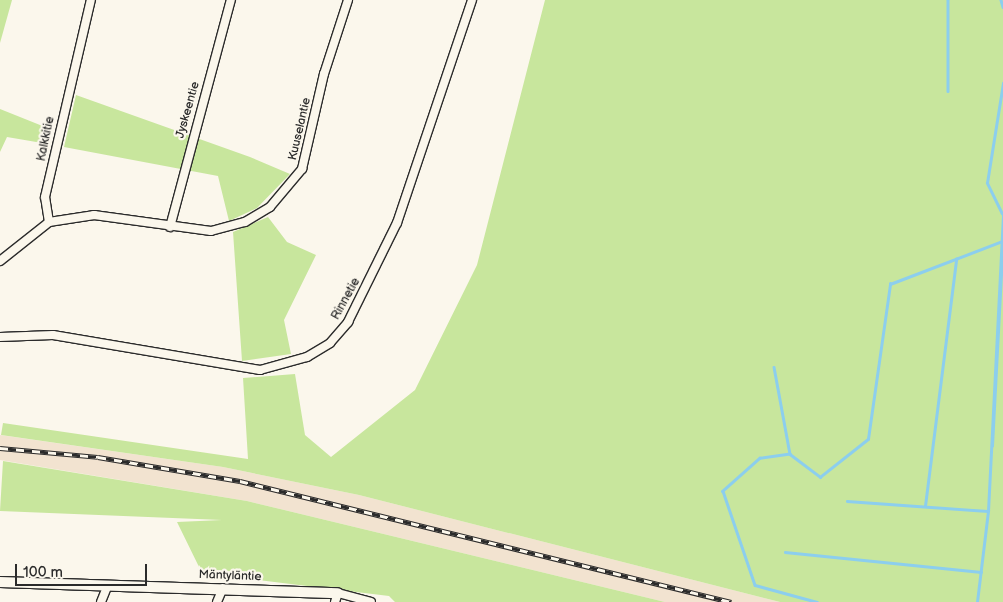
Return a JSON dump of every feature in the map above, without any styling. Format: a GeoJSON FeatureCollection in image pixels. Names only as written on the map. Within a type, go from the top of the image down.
{"type":"FeatureCollection","features":[{"type":"Feature","properties":{"kind":"street","name":"Kalkkitie"},"geometry":{"type":"LineString","coordinates":[[50,222],[45,197],[91,0]]}},
{"type":"Feature","properties":{"kind":"street","name":"Jyskeentie"},"geometry":{"type":"LineString","coordinates":[[170,227],[231,0]]}},
{"type":"Feature","properties":{"kind":"street","name":"Kuuselantie"},"geometry":{"type":"LineString","coordinates":[[50,222],[94,215],[170,227],[227,228],[255,217],[286,192],[308,150],[324,74],[348,0]]}},
{"type":"Feature","properties":{"kind":"street","name":"Rinnetie"},"geometry":{"type":"LineString","coordinates":[[0,337],[52,335],[260,370],[307,358],[330,343],[348,322],[397,223],[472,0]]}},
{"type":"Feature","properties":{"kind":"street"},"geometry":{"type":"LineString","coordinates":[[0,262],[50,222]]}},
{"type":"Feature","properties":{"kind":"street","name":"Mäntyläntie"},"geometry":{"type":"LineString","coordinates":[[0,582],[223,588],[337,598]]}},
{"type":"Feature","properties":{"kind":"street"},"geometry":{"type":"LineString","coordinates":[[102,602],[108,585]]}},
{"type":"Feature","properties":{"kind":"street"},"geometry":{"type":"LineString","coordinates":[[217,602],[223,588]]}},
{"type":"Feature","properties":{"kind":"street"},"geometry":{"type":"LineString","coordinates":[[337,598],[371,602]]}},
{"type":"Feature","properties":{"kind":"shaded area"},"geometry":{"type":"Polygon","coordinates":[[[0,435],[223,467],[359,495],[780,602],[665,602],[247,501],[0,460],[0,435]]]}},
{"type":"Feature","properties":{"kind":"green space"},"geometry":{"type":"Polygon","coordinates":[[[0,0],[12,0],[0,43],[0,0]]]}},
{"type":"Feature","properties":{"kind":"green space"},"geometry":{"type":"Polygon","coordinates":[[[545,0],[1003,0],[1003,602],[780,602],[359,495],[223,467],[1,435],[3,423],[248,459],[243,378],[295,374],[305,435],[331,457],[415,390],[477,265],[545,0]]]}},
{"type":"Feature","properties":{"kind":"green space"},"geometry":{"type":"Polygon","coordinates":[[[76,95],[250,157],[290,174],[257,208],[229,221],[218,176],[64,147],[76,95]]]}},
{"type":"Feature","properties":{"kind":"green space"},"geometry":{"type":"Polygon","coordinates":[[[0,109],[50,129],[48,144],[7,137],[0,152],[0,109]]]}},
{"type":"Feature","properties":{"kind":"green space"},"geometry":{"type":"Polygon","coordinates":[[[268,217],[287,242],[316,255],[284,320],[291,354],[242,361],[233,232],[268,217]]]}},
{"type":"Feature","properties":{"kind":"green space"},"geometry":{"type":"Polygon","coordinates":[[[3,461],[247,501],[665,602],[395,602],[389,596],[202,573],[177,522],[222,520],[0,511],[3,461]]]}},
{"type":"Feature","properties":{"kind":"waterway"},"geometry":{"type":"LineString","coordinates":[[948,0],[948,91]]}},
{"type":"Feature","properties":{"kind":"waterway"},"geometry":{"type":"LineString","coordinates":[[1001,0],[1003,7]]}},
{"type":"Feature","properties":{"kind":"waterway"},"geometry":{"type":"LineString","coordinates":[[1002,214],[987,183],[1003,83]]}},
{"type":"Feature","properties":{"kind":"waterway"},"geometry":{"type":"LineString","coordinates":[[977,602],[988,511],[1003,215]]}},
{"type":"Feature","properties":{"kind":"waterway"},"geometry":{"type":"LineString","coordinates":[[992,446],[1003,233]]}},
{"type":"Feature","properties":{"kind":"waterway"},"geometry":{"type":"LineString","coordinates":[[774,367],[790,454],[820,477],[868,439],[890,284],[1000,242]]}},
{"type":"Feature","properties":{"kind":"waterway"},"geometry":{"type":"LineString","coordinates":[[925,506],[956,259]]}},
{"type":"Feature","properties":{"kind":"waterway"},"geometry":{"type":"LineString","coordinates":[[790,454],[760,458],[723,491],[755,585],[817,602]]}},
{"type":"Feature","properties":{"kind":"waterway"},"geometry":{"type":"LineString","coordinates":[[847,501],[988,511]]}},
{"type":"Feature","properties":{"kind":"waterway"},"geometry":{"type":"LineString","coordinates":[[785,552],[981,572]]}},
{"type":"Feature","properties":{"kind":"railway"},"geometry":{"type":"LineString","coordinates":[[0,448],[98,457],[240,481],[731,602]]}}]}
